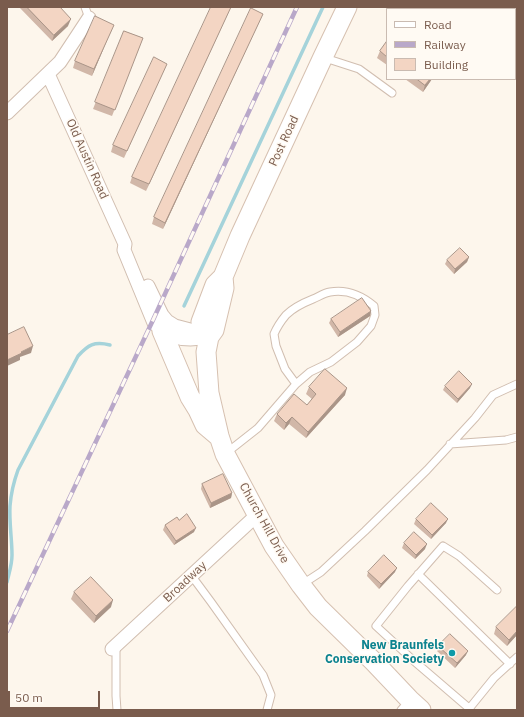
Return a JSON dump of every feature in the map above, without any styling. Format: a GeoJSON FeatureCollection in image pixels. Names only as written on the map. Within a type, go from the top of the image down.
{"type":"FeatureCollection","features":[{"type":"Feature","properties":{"kind":"street","name":"Post Road"},"geometry":{"type":"LineString","coordinates":[[209,338],[214,330],[224,288],[223,277],[240,236],[322,57],[347,7]]}},
{"type":"Feature","properties":{"kind":"street"},"geometry":{"type":"LineString","coordinates":[[7,113],[60,62],[87,13]]}},
{"type":"Feature","properties":{"kind":"street","name":"Old Austin Road"},"geometry":{"type":"LineString","coordinates":[[48,74],[124,244],[124,250],[154,323],[162,331]]}},
{"type":"Feature","properties":{"kind":"street","name":"Old Austin Road"},"geometry":{"type":"LineString","coordinates":[[124,244],[131,248],[162,315],[175,326],[194,331],[209,338]]}},
{"type":"Feature","properties":{"kind":"street"},"geometry":{"type":"LineString","coordinates":[[162,331],[185,339],[198,340],[209,338]]}},
{"type":"Feature","properties":{"kind":"street"},"geometry":{"type":"LineString","coordinates":[[162,331],[190,397],[198,410],[204,425],[219,436]]}},
{"type":"Feature","properties":{"kind":"street","name":"Church Hill Drive"},"geometry":{"type":"LineString","coordinates":[[209,338],[206,352],[207,373],[209,392],[219,436],[225,454],[257,515],[274,546],[318,607],[374,662],[411,707]]}},
{"type":"Feature","properties":{"kind":"street","name":"Broadway"},"geometry":{"type":"LineString","coordinates":[[114,648],[257,515]]}},
{"type":"Feature","properties":{"kind":"lane"},"geometry":{"type":"LineString","coordinates":[[322,57],[359,69],[392,93]]}},
{"type":"Feature","properties":{"kind":"lane"},"geometry":{"type":"LineString","coordinates":[[225,454],[258,428],[296,384],[310,372],[331,362],[357,342],[371,326],[374,315],[374,306],[366,299],[353,293],[340,291],[329,292],[307,301],[286,315],[274,334],[276,346],[285,368],[296,384]]}},
{"type":"Feature","properties":{"kind":"lane"},"geometry":{"type":"LineString","coordinates":[[301,585],[321,572],[427,470],[475,418],[493,395],[517,384]]}},
{"type":"Feature","properties":{"kind":"lane"},"geometry":{"type":"LineString","coordinates":[[450,444],[506,440],[517,437]]}},
{"type":"Feature","properties":{"kind":"lane"},"geometry":{"type":"LineString","coordinates":[[497,590],[459,556],[443,546],[376,626],[469,709],[494,678],[517,657]]}},
{"type":"Feature","properties":{"kind":"lane"},"geometry":{"type":"LineString","coordinates":[[418,574],[510,664]]}},
{"type":"Feature","properties":{"kind":"lane"},"geometry":{"type":"LineString","coordinates":[[191,575],[263,675],[271,695],[267,710]]}},
{"type":"Feature","properties":{"kind":"lane"},"geometry":{"type":"LineString","coordinates":[[114,648],[117,710]]}},
{"type":"Feature","properties":{"kind":"building"},"geometry":{"type":"Polygon","coordinates":[[[27,7],[60,7],[71,19],[54,35],[27,7]]]}},
{"type":"Feature","properties":{"kind":"building"},"geometry":{"type":"Polygon","coordinates":[[[211,7],[231,7],[149,184],[132,177],[211,7]]]}},
{"type":"Feature","properties":{"kind":"building"},"geometry":{"type":"Polygon","coordinates":[[[251,8],[263,14],[165,223],[154,217],[251,8]]]}},
{"type":"Feature","properties":{"kind":"building"},"geometry":{"type":"Polygon","coordinates":[[[95,16],[114,25],[94,69],[75,61],[95,16]]]}},
{"type":"Feature","properties":{"kind":"building"},"geometry":{"type":"Polygon","coordinates":[[[124,31],[143,38],[115,110],[95,102],[124,31]]]}},
{"type":"Feature","properties":{"kind":"building"},"geometry":{"type":"Polygon","coordinates":[[[386,42],[386,56],[380,51],[386,42]]]}},
{"type":"Feature","properties":{"kind":"building"},"geometry":{"type":"Polygon","coordinates":[[[154,57],[167,64],[127,151],[113,145],[154,57]]]}},
{"type":"Feature","properties":{"kind":"building"},"geometry":{"type":"Polygon","coordinates":[[[517,57],[517,71],[516,70],[517,57]]]}},
{"type":"Feature","properties":{"kind":"building"},"geometry":{"type":"Polygon","coordinates":[[[418,80],[429,80],[425,85],[418,80]]]}},
{"type":"Feature","properties":{"kind":"building"},"geometry":{"type":"Polygon","coordinates":[[[460,248],[469,257],[455,269],[447,260],[460,248]]]}},
{"type":"Feature","properties":{"kind":"building"},"geometry":{"type":"Polygon","coordinates":[[[362,298],[371,311],[340,332],[331,319],[362,298]]]}},
{"type":"Feature","properties":{"kind":"building"},"geometry":{"type":"Polygon","coordinates":[[[24,327],[33,346],[7,360],[7,335],[24,327]]]}},
{"type":"Feature","properties":{"kind":"building"},"geometry":{"type":"Polygon","coordinates":[[[325,369],[347,388],[308,432],[292,417],[286,423],[277,414],[294,394],[307,405],[316,394],[309,387],[325,369]]]}},
{"type":"Feature","properties":{"kind":"building"},"geometry":{"type":"Polygon","coordinates":[[[459,371],[472,384],[458,399],[445,386],[459,371]]]}},
{"type":"Feature","properties":{"kind":"building"},"geometry":{"type":"Polygon","coordinates":[[[223,474],[232,493],[211,503],[202,484],[223,474]]]}},
{"type":"Feature","properties":{"kind":"building"},"geometry":{"type":"Polygon","coordinates":[[[431,503],[448,519],[432,535],[416,519],[431,503]]]}},
{"type":"Feature","properties":{"kind":"building"},"geometry":{"type":"Polygon","coordinates":[[[187,514],[196,528],[176,541],[165,525],[177,517],[179,520],[187,514]]]}},
{"type":"Feature","properties":{"kind":"building"},"geometry":{"type":"Polygon","coordinates":[[[414,532],[427,544],[416,555],[404,543],[414,532]]]}},
{"type":"Feature","properties":{"kind":"building"},"geometry":{"type":"Polygon","coordinates":[[[384,555],[397,568],[381,584],[368,572],[384,555]]]}},
{"type":"Feature","properties":{"kind":"building"},"geometry":{"type":"Polygon","coordinates":[[[91,577],[113,600],[96,616],[74,592],[91,577]]]}},
{"type":"Feature","properties":{"kind":"building"},"geometry":{"type":"Polygon","coordinates":[[[517,606],[517,631],[509,640],[496,627],[517,606]]]}},
{"type":"Feature","properties":{"kind":"building","name":"New Braunfels Conservation Society"},"geometry":{"type":"Polygon","coordinates":[[[450,634],[468,651],[457,663],[438,646],[450,634]]]}},
{"type":"Feature","properties":{"kind":"waterway"},"geometry":{"type":"LineString","coordinates":[[184,306],[323,7]]}},
{"type":"Feature","properties":{"kind":"waterway"},"geometry":{"type":"LineString","coordinates":[[7,582],[12,559],[10,501],[18,470],[78,356],[92,345],[100,343],[110,345]]}},
{"type":"Feature","properties":{"kind":"railway"},"geometry":{"type":"LineString","coordinates":[[7,631],[153,320],[297,7]]}},
{"type":"Feature","properties":{"kind":"place","name":"New Braunfels Conservation Society"},"geometry":{"type":"Point","coordinates":[452,653]}}]}
